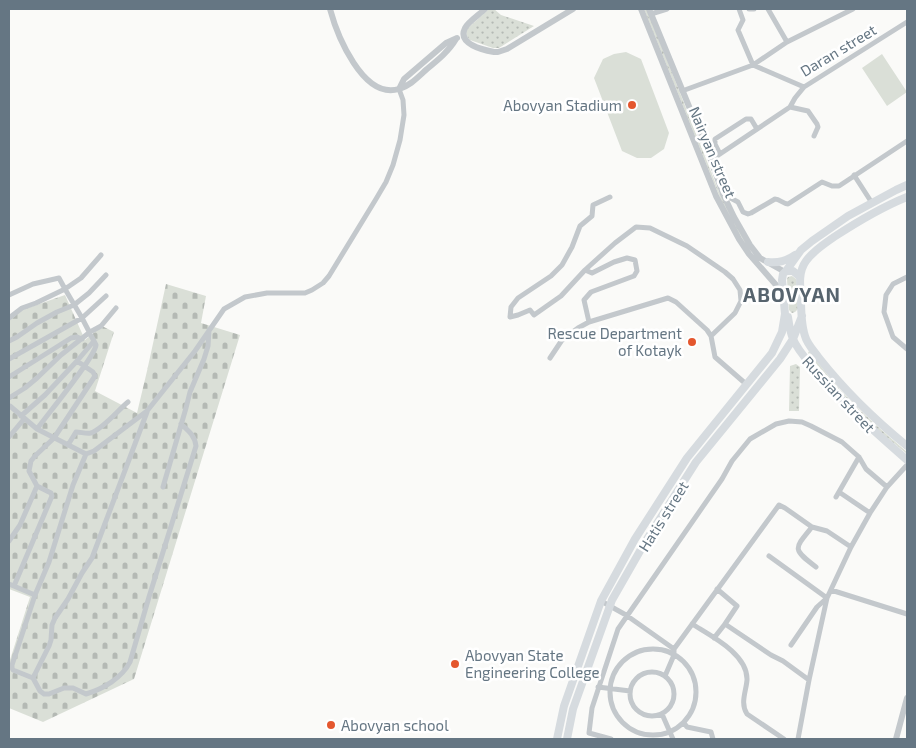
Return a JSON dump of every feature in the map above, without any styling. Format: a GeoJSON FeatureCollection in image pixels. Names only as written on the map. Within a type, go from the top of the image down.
{"type":"FeatureCollection","features":[{"type":"Feature","properties":{"kind":"main road"},"geometry":{"type":"LineString","coordinates":[[768,262],[780,262],[789,259],[848,216],[907,185]]}},
{"type":"Feature","properties":{"kind":"main road"},"geometry":{"type":"LineString","coordinates":[[785,272],[793,271],[800,277],[804,263],[820,247],[856,223],[907,197]]}},
{"type":"Feature","properties":{"kind":"main road"},"geometry":{"type":"LineString","coordinates":[[801,250],[785,272],[782,280],[786,315],[792,318],[802,314]]}},
{"type":"Feature","properties":{"kind":"main road","name":"Russian street"},"geometry":{"type":"LineString","coordinates":[[800,277],[805,337],[810,346],[845,389],[887,430],[907,446]]}},
{"type":"Feature","properties":{"kind":"main road","name":"Hatis street"},"geometry":{"type":"LineString","coordinates":[[566,739],[573,709],[610,606],[644,544],[696,462],[780,359],[793,339],[802,314]]}},
{"type":"Feature","properties":{"kind":"main road","name":"Russian street"},"geometry":{"type":"LineString","coordinates":[[786,315],[793,339],[801,354],[837,396],[907,460]]}},
{"type":"Feature","properties":{"kind":"main road","name":"Hatis street"},"geometry":{"type":"LineString","coordinates":[[557,739],[564,706],[601,601],[635,539],[675,475],[772,353],[782,332],[786,315]]}},
{"type":"Feature","properties":{"kind":"street"},"geometry":{"type":"LineString","coordinates":[[330,9],[334,24],[346,51],[358,69],[366,78],[380,88],[387,90],[399,89],[410,84],[451,48],[461,37],[465,27],[485,9]]}},
{"type":"Feature","properties":{"kind":"street"},"geometry":{"type":"LineString","coordinates":[[461,37],[468,43],[488,51],[498,52],[507,49],[573,9]]}},
{"type":"Feature","properties":{"kind":"street","name":"Nairyan street"},"geometry":{"type":"LineString","coordinates":[[641,9],[716,196],[738,239],[783,293]]}},
{"type":"Feature","properties":{"kind":"street"},"geometry":{"type":"LineString","coordinates":[[650,12],[667,9]]}},
{"type":"Feature","properties":{"kind":"street"},"geometry":{"type":"LineString","coordinates":[[739,9],[743,20],[738,30],[753,65]]}},
{"type":"Feature","properties":{"kind":"street"},"geometry":{"type":"LineString","coordinates":[[749,9],[754,9]]}},
{"type":"Feature","properties":{"kind":"street"},"geometry":{"type":"LineString","coordinates":[[768,9],[787,42]]}},
{"type":"Feature","properties":{"kind":"street"},"geometry":{"type":"LineString","coordinates":[[682,91],[753,65],[787,42],[853,9]]}},
{"type":"Feature","properties":{"kind":"street","name":"Nairyan street"},"geometry":{"type":"LineString","coordinates":[[650,12],[734,217],[760,258],[785,272]]}},
{"type":"Feature","properties":{"kind":"street","name":"Daran street"},"geometry":{"type":"LineString","coordinates":[[753,65],[804,87],[907,22]]}},
{"type":"Feature","properties":{"kind":"street"},"geometry":{"type":"LineString","coordinates":[[711,160],[790,107],[794,98],[804,87]]}},
{"type":"Feature","properties":{"kind":"street"},"geometry":{"type":"LineString","coordinates":[[181,424],[196,439],[196,446],[148,597],[130,662],[119,676],[97,691],[86,694],[73,688],[64,688],[44,694],[40,691],[33,678],[12,668],[73,485],[86,454],[94,451],[147,411],[195,351],[224,309],[244,296],[267,293],[305,293],[323,283],[376,199],[393,165],[399,146],[404,115],[403,100],[399,89]]}},
{"type":"Feature","properties":{"kind":"street"},"geometry":{"type":"LineString","coordinates":[[790,107],[808,112],[818,127],[814,136]]}},
{"type":"Feature","properties":{"kind":"street"},"geometry":{"type":"LineString","coordinates":[[720,154],[715,144],[715,139],[746,119],[751,118],[758,128]]}},
{"type":"Feature","properties":{"kind":"street"},"geometry":{"type":"LineString","coordinates":[[723,194],[738,202],[743,212],[748,214],[775,199],[788,204],[822,182],[832,186],[839,186],[907,141]]}},
{"type":"Feature","properties":{"kind":"street"},"geometry":{"type":"LineString","coordinates":[[854,175],[872,203]]}},
{"type":"Feature","properties":{"kind":"street"},"geometry":{"type":"LineString","coordinates":[[610,198],[593,204],[592,216],[580,226],[572,247],[562,265],[551,276],[518,298],[511,307],[510,317],[518,316],[530,310],[534,315],[561,296],[585,270],[636,227],[650,228],[687,246],[725,272],[740,290],[741,301],[735,313],[711,336]]}},
{"type":"Feature","properties":{"kind":"street"},"geometry":{"type":"LineString","coordinates":[[9,318],[22,308],[65,289],[82,278],[101,255]]}},
{"type":"Feature","properties":{"kind":"street"},"geometry":{"type":"LineString","coordinates":[[585,270],[592,273],[627,258],[635,260],[637,271],[634,276],[590,292],[584,300],[589,322]]}},
{"type":"Feature","properties":{"kind":"street"},"geometry":{"type":"LineString","coordinates":[[9,341],[37,323],[74,305],[89,293],[106,275]]}},
{"type":"Feature","properties":{"kind":"street"},"geometry":{"type":"LineString","coordinates":[[907,277],[893,284],[886,295],[884,312],[893,337],[907,349]]}},
{"type":"Feature","properties":{"kind":"street"},"geometry":{"type":"LineString","coordinates":[[9,294],[40,282],[59,278],[90,332],[96,348],[37,429]]}},
{"type":"Feature","properties":{"kind":"street"},"geometry":{"type":"LineString","coordinates":[[9,359],[82,318],[106,296]]}},
{"type":"Feature","properties":{"kind":"street"},"geometry":{"type":"LineString","coordinates":[[550,358],[562,340],[589,322],[668,298],[676,302],[708,330],[715,357],[746,384]]}},
{"type":"Feature","properties":{"kind":"street"},"geometry":{"type":"LineString","coordinates":[[9,398],[25,388],[61,355],[90,332],[101,326],[116,308]]}},
{"type":"Feature","properties":{"kind":"street"},"geometry":{"type":"LineString","coordinates":[[163,487],[190,392],[204,360],[208,346],[209,330]]}},
{"type":"Feature","properties":{"kind":"street"},"geometry":{"type":"LineString","coordinates":[[9,377],[71,338],[77,337],[82,339]]}},
{"type":"Feature","properties":{"kind":"street"},"geometry":{"type":"LineString","coordinates":[[9,437],[23,417],[77,362],[94,341]]}},
{"type":"Feature","properties":{"kind":"street"},"geometry":{"type":"LineString","coordinates":[[35,595],[12,585],[52,496],[51,493],[37,486],[29,470],[31,461],[54,438],[94,376],[93,372],[77,362]]}},
{"type":"Feature","properties":{"kind":"street"},"geometry":{"type":"LineString","coordinates":[[68,445],[76,432],[85,434],[101,427],[128,402]]}},
{"type":"Feature","properties":{"kind":"street"},"geometry":{"type":"LineString","coordinates":[[9,406],[37,429],[86,454]]}},
{"type":"Feature","properties":{"kind":"street"},"geometry":{"type":"LineString","coordinates":[[33,678],[49,646],[54,618],[68,599],[92,558],[147,411]]}},
{"type":"Feature","properties":{"kind":"street"},"geometry":{"type":"LineString","coordinates":[[610,739],[589,733],[592,708],[618,629],[722,479],[732,461],[750,438],[782,422],[802,422],[842,442],[859,457],[866,469],[886,487]]}},
{"type":"Feature","properties":{"kind":"street"},"geometry":{"type":"LineString","coordinates":[[859,457],[837,494],[870,513]]}},
{"type":"Feature","properties":{"kind":"street"},"geometry":{"type":"LineString","coordinates":[[798,739],[827,598],[870,513],[886,487],[907,465]]}},
{"type":"Feature","properties":{"kind":"street"},"geometry":{"type":"LineString","coordinates":[[9,541],[20,525],[37,486]]}},
{"type":"Feature","properties":{"kind":"street"},"geometry":{"type":"LineString","coordinates":[[665,676],[674,652],[692,624],[779,505],[812,527],[827,530],[852,547]]}},
{"type":"Feature","properties":{"kind":"street"},"geometry":{"type":"LineString","coordinates":[[812,527],[803,538],[798,552],[816,567]]}},
{"type":"Feature","properties":{"kind":"street"},"geometry":{"type":"LineString","coordinates":[[769,556],[827,598]]}},
{"type":"Feature","properties":{"kind":"street"},"geometry":{"type":"LineString","coordinates":[[714,638],[737,606],[717,589]]}},
{"type":"Feature","properties":{"kind":"street"},"geometry":{"type":"LineString","coordinates":[[831,590],[907,614]]}},
{"type":"Feature","properties":{"kind":"street"},"geometry":{"type":"LineString","coordinates":[[791,645],[817,607],[827,598]]}},
{"type":"Feature","properties":{"kind":"street"},"geometry":{"type":"LineString","coordinates":[[601,601],[626,615],[674,652],[686,665],[694,679],[697,697],[695,706],[684,723],[670,731],[653,734],[632,730],[619,720],[615,710],[611,699],[610,688],[612,678],[624,660],[632,654],[654,649],[674,652]]}},
{"type":"Feature","properties":{"kind":"street"},"geometry":{"type":"LineString","coordinates":[[692,624],[739,657],[745,668],[747,678],[744,709],[747,714],[784,739]]}},
{"type":"Feature","properties":{"kind":"street"},"geometry":{"type":"LineString","coordinates":[[725,624],[809,680]]}},
{"type":"Feature","properties":{"kind":"street"},"geometry":{"type":"LineString","coordinates":[[652,671],[665,676],[673,684],[675,692],[671,706],[662,714],[654,716],[648,716],[640,712],[633,705],[630,696],[632,684],[635,680],[652,671]]}},
{"type":"Feature","properties":{"kind":"street"},"geometry":{"type":"LineString","coordinates":[[598,687],[630,691]]}},
{"type":"Feature","properties":{"kind":"street"},"geometry":{"type":"LineString","coordinates":[[896,739],[907,698]]}},
{"type":"Feature","properties":{"kind":"street"},"geometry":{"type":"LineString","coordinates":[[662,714],[673,739]]}},
{"type":"Feature","properties":{"kind":"street"},"geometry":{"type":"LineString","coordinates":[[684,723],[687,727],[711,732],[713,739]]}},
{"type":"Feature","properties":{"kind":"green space"},"geometry":{"type":"Polygon","coordinates":[[[489,9],[494,9],[501,15],[534,26],[499,48],[493,48],[470,40],[466,32],[467,29],[489,9]]]}},
{"type":"Feature","properties":{"kind":"green space"},"geometry":{"type":"Polygon","coordinates":[[[644,9],[647,9],[719,192],[750,251],[732,222],[718,193],[644,9]]]}},
{"type":"Feature","properties":{"kind":"green space","name":"Abovyan Stadium"},"geometry":{"type":"Polygon","coordinates":[[[626,52],[641,59],[669,133],[664,149],[651,158],[637,158],[622,151],[594,78],[603,59],[614,54],[626,52]]]}},
{"type":"Feature","properties":{"kind":"green space"},"geometry":{"type":"Polygon","coordinates":[[[882,54],[907,92],[887,106],[862,68],[882,54]]]}},
{"type":"Feature","properties":{"kind":"green space"},"geometry":{"type":"Polygon","coordinates":[[[792,276],[796,279],[798,309],[792,313],[789,310],[787,279],[792,276]]]}},
{"type":"Feature","properties":{"kind":"green space"},"geometry":{"type":"Polygon","coordinates":[[[166,284],[206,296],[201,323],[240,335],[134,679],[43,722],[9,708],[9,663],[30,597],[9,589],[9,321],[22,310],[65,295],[85,340],[102,326],[114,332],[95,391],[137,413],[166,284]]]}},
{"type":"Feature","properties":{"kind":"green space"},"geometry":{"type":"Polygon","coordinates":[[[809,351],[846,396],[907,454],[880,431],[842,394],[808,353],[809,351]]]}},
{"type":"Feature","properties":{"kind":"green space"},"geometry":{"type":"Polygon","coordinates":[[[796,364],[800,367],[799,411],[789,411],[790,366],[796,364]]]}},
{"type":"Feature","properties":{"kind":"place","name":"Abovyan Stadium"},"geometry":{"type":"Point","coordinates":[632,105]}},
{"type":"Feature","properties":{"kind":"place","name":"Rescue Department of Kotayk"},"geometry":{"type":"Point","coordinates":[692,342]}},
{"type":"Feature","properties":{"kind":"place","name":"Abovyan State Engineering College"},"geometry":{"type":"Point","coordinates":[455,664]}},
{"type":"Feature","properties":{"kind":"place","name":"Abovyan school"},"geometry":{"type":"Point","coordinates":[331,725]}},
{"type":"Feature","properties":{"kind":"district","name":"ABOVYAN"},"geometry":{"type":"Point","coordinates":[792,294]}}]}
